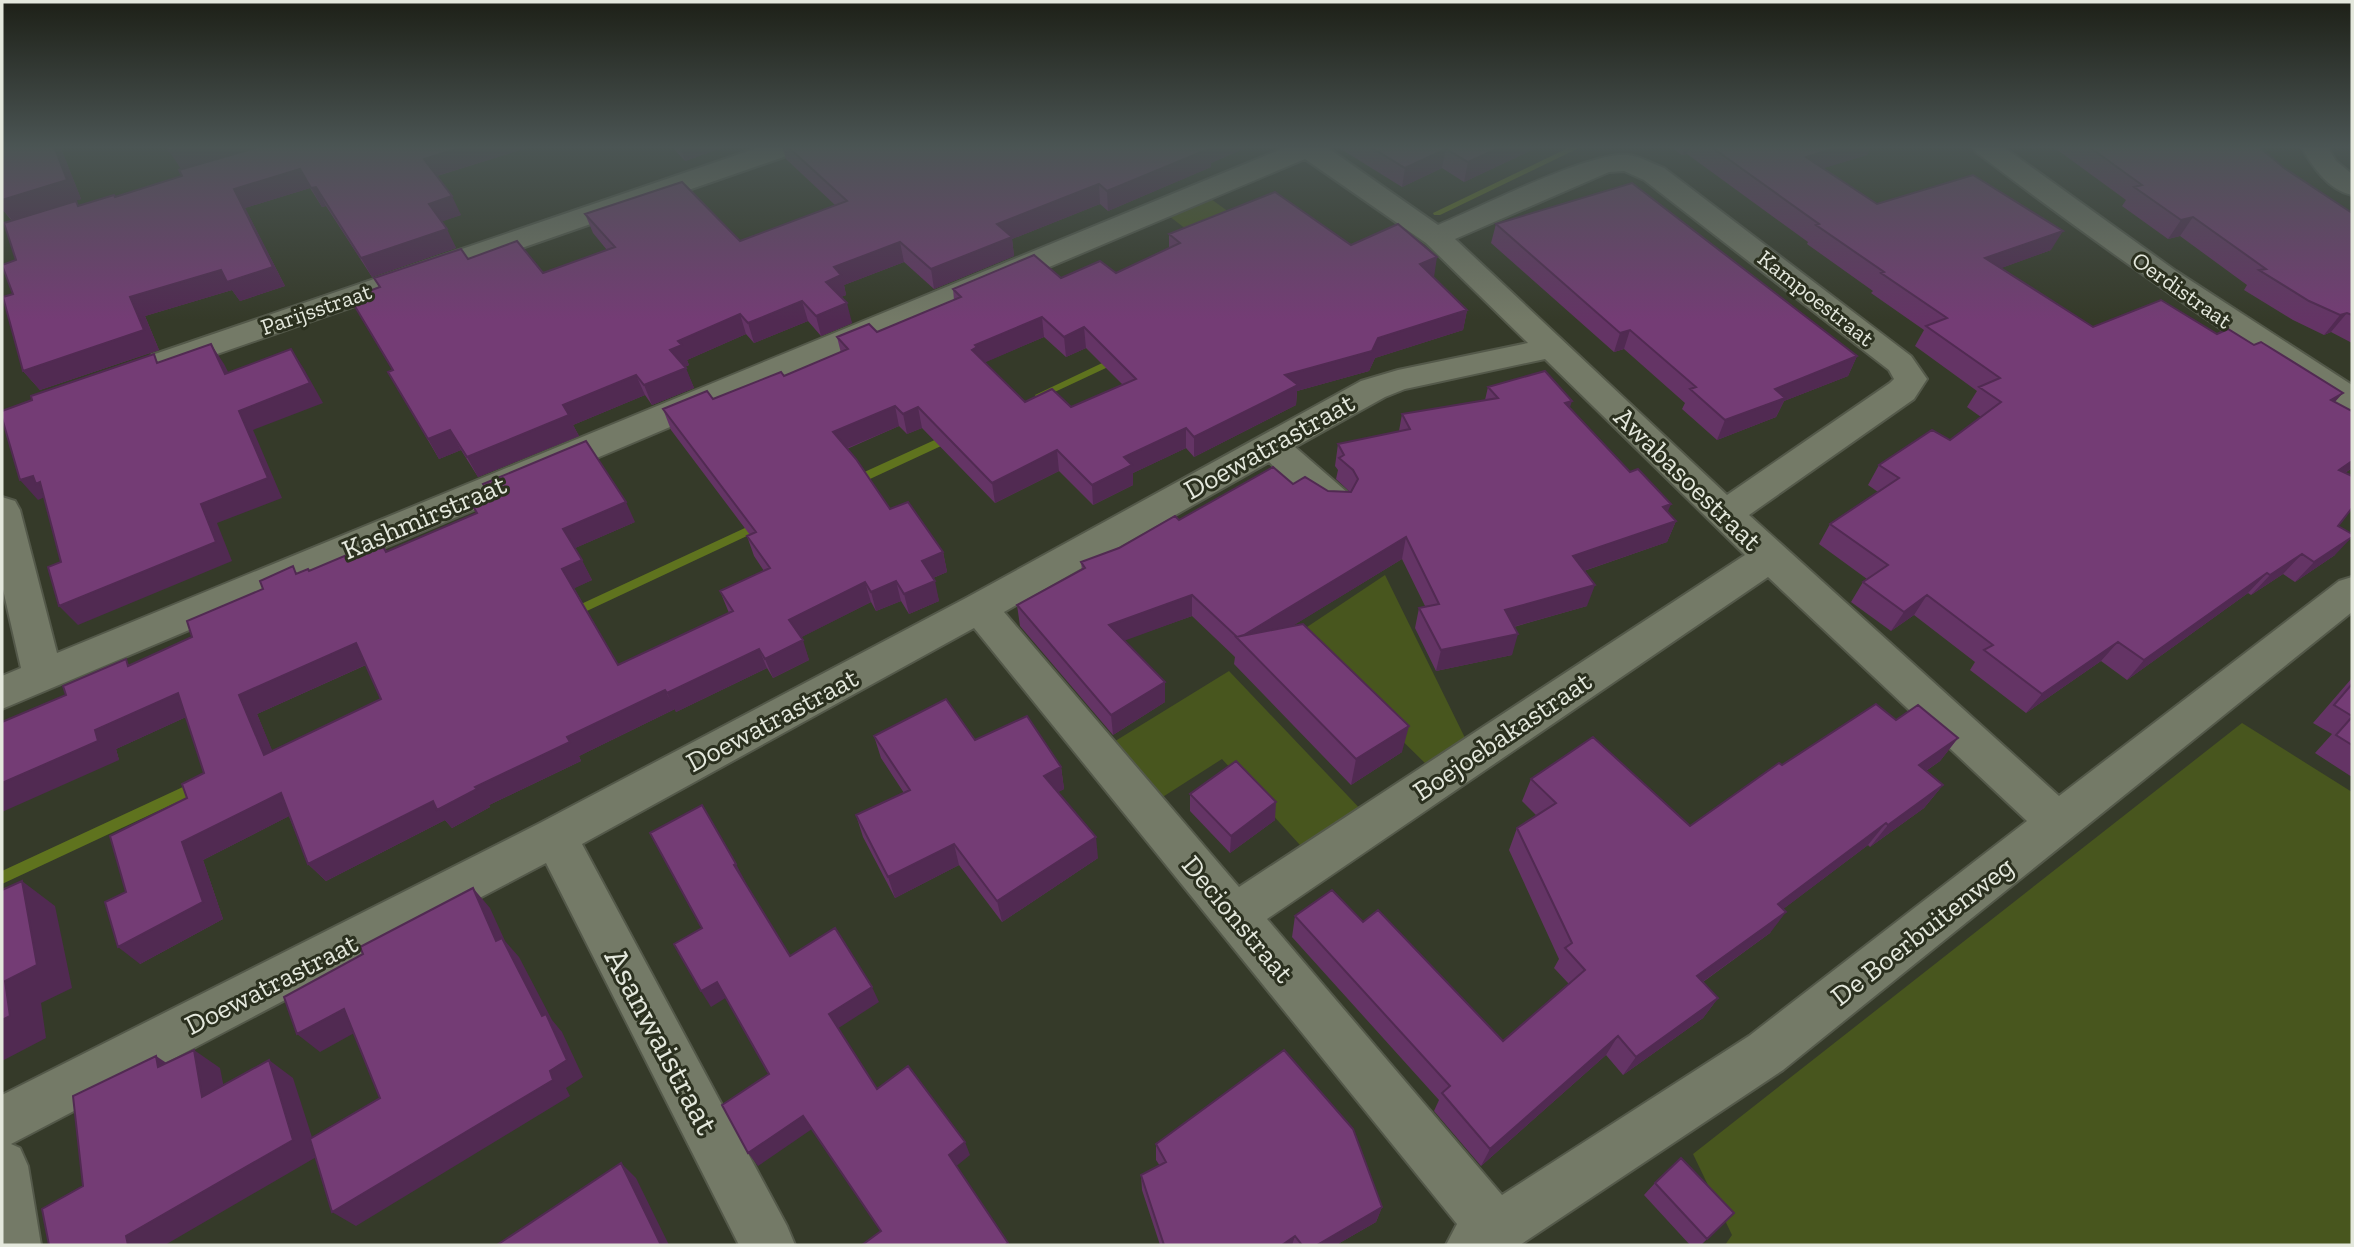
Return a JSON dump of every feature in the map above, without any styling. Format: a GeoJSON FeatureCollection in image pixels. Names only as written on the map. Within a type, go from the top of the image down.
{"type":"FeatureCollection","features":[{"type":"Feature","properties":{"kind":"street","name":"Parijsstraat"},"geometry":{"type":"LineString","coordinates":[[133,372],[620,204]]}},
{"type":"Feature","properties":{"kind":"street","name":"Kashmirstraat"},"geometry":{"type":"LineString","coordinates":[[2,693],[1171,204]]}},
{"type":"Feature","properties":{"kind":"street","name":"Awabasoestraat"},"geometry":{"type":"LineString","coordinates":[[1389,204],[1436,237],[1770,557],[2059,823]]}},
{"type":"Feature","properties":{"kind":"street","name":"Kampoestraat"},"geometry":{"type":"LineString","coordinates":[[1436,237],[1512,204]]}},
{"type":"Feature","properties":{"kind":"street","name":"Kampoestraat"},"geometry":{"type":"LineString","coordinates":[[1693,204],[1900,363],[1911,379],[1902,391],[1725,514]]}},
{"type":"Feature","properties":{"kind":"street","name":"Oerdistraat"},"geometry":{"type":"LineString","coordinates":[[2063,204],[2253,338],[2352,400]]}},
{"type":"Feature","properties":{"kind":"street","name":"Doewatrastraat"},"geometry":{"type":"LineString","coordinates":[[2,1122],[555,837],[979,608],[1270,444],[1385,384],[1552,348]]}},
{"type":"Feature","properties":{"kind":"street"},"geometry":{"type":"LineString","coordinates":[[1270,444],[1335,502]]}},
{"type":"Feature","properties":{"kind":"street"},"geometry":{"type":"LineString","coordinates":[[2,510],[43,676]]}},
{"type":"Feature","properties":{"kind":"street","name":"Boejoebakastraat"},"geometry":{"type":"LineString","coordinates":[[1235,915],[1770,557]]}},
{"type":"Feature","properties":{"kind":"street","name":"De Boerbuitenweg"},"geometry":{"type":"LineString","coordinates":[[1485,1238],[1766,1053],[2352,591]]}},
{"type":"Feature","properties":{"kind":"street","name":"Decionstraat"},"geometry":{"type":"LineString","coordinates":[[979,608],[1235,915],[1485,1238]]}},
{"type":"Feature","properties":{"kind":"street","name":"Asanwaistraat"},"geometry":{"type":"LineString","coordinates":[[555,837],[768,1245]]}},
{"type":"Feature","properties":{"kind":"street"},"geometry":{"type":"LineString","coordinates":[[2,1166],[14,1245]]}},
{"type":"Feature","properties":{"kind":"green space"},"geometry":{"type":"Polygon","coordinates":[[[1198,204],[1218,204],[1302,265],[1259,285],[1169,216],[1198,204]]]}},
{"type":"Feature","properties":{"kind":"green space"},"geometry":{"type":"Polygon","coordinates":[[[1385,575],[1468,744],[1431,769],[1295,635],[1385,575]]]}},
{"type":"Feature","properties":{"kind":"green space"},"geometry":{"type":"Polygon","coordinates":[[[1229,671],[1367,816],[1309,855],[1222,759],[1147,807],[1099,751],[1229,671]]]}},
{"type":"Feature","properties":{"kind":"green space"},"geometry":{"type":"Polygon","coordinates":[[[2242,723],[2352,792],[2352,1245],[1725,1245],[1732,1235],[1693,1154],[2242,723]]]}},
{"type":"Feature","properties":{"kind":"building"},"geometry":{"type":"Polygon","coordinates":[[[66,204],[242,204],[273,267],[227,282],[221,270],[130,297],[144,330],[23,371],[3,297],[13,294],[2,265],[16,260],[4,223],[66,204]]]}},
{"type":"Feature","properties":{"kind":"building"},"geometry":{"type":"Polygon","coordinates":[[[327,204],[429,204],[447,229],[361,258],[327,204]]]}},
{"type":"Feature","properties":{"kind":"building"},"geometry":{"type":"Polygon","coordinates":[[[615,204],[704,204],[740,241],[838,204],[1048,204],[997,224],[1012,237],[931,269],[900,242],[834,267],[841,275],[826,282],[847,303],[816,316],[802,301],[748,323],[740,314],[678,341],[682,345],[670,350],[686,368],[644,385],[636,375],[563,405],[569,415],[467,457],[450,430],[428,439],[388,372],[393,370],[350,298],[380,287],[374,278],[461,249],[468,259],[517,241],[543,273],[615,247],[585,214],[615,204]]]}},
{"type":"Feature","properties":{"kind":"building"},"geometry":{"type":"Polygon","coordinates":[[[1244,204],[1292,204],[1351,245],[1398,224],[1437,257],[1420,264],[1467,310],[1378,338],[1372,351],[1285,375],[1298,385],[1194,437],[1186,428],[1124,457],[1132,465],[1092,485],[1057,450],[992,483],[918,407],[903,414],[895,406],[833,432],[856,459],[890,509],[908,502],[943,552],[922,561],[935,581],[904,594],[896,581],[871,592],[865,582],[789,620],[803,640],[765,659],[759,649],[667,693],[665,690],[567,737],[570,742],[475,787],[477,789],[437,810],[433,801],[308,864],[281,793],[182,842],[203,902],[118,947],[105,902],[126,892],[110,836],[187,798],[182,784],[204,773],[178,693],[95,730],[98,741],[2,783],[2,722],[66,695],[63,686],[126,659],[128,666],[192,637],[187,621],[263,589],[260,581],[293,566],[296,574],[308,569],[309,571],[380,541],[386,552],[477,513],[470,501],[489,493],[483,484],[586,441],[626,502],[563,529],[582,560],[562,569],[618,665],[733,611],[720,591],[770,568],[747,536],[756,532],[663,409],[707,391],[713,399],[781,372],[784,376],[848,349],[837,337],[869,324],[877,332],[961,297],[953,289],[1034,255],[1061,278],[1100,261],[1116,273],[1180,243],[1169,234],[1244,204]],[[1042,317],[975,345],[977,347],[972,350],[1025,402],[1052,389],[1071,407],[1136,379],[1084,327],[1064,337],[1042,317]],[[356,643],[239,695],[264,755],[381,699],[356,643]]]}},
{"type":"Feature","properties":{"kind":"building"},"geometry":{"type":"Polygon","coordinates":[[[1562,204],[1660,204],[1857,356],[1775,389],[1785,398],[1725,420],[1690,389],[1696,387],[1630,330],[1620,333],[1496,224],[1562,204]]]}},
{"type":"Feature","properties":{"kind":"building"},"geometry":{"type":"Polygon","coordinates":[[[1791,204],[2020,204],[2063,231],[1985,258],[2093,327],[2161,300],[2217,334],[2228,329],[2254,345],[2261,342],[2343,393],[2331,400],[2352,411],[2352,461],[2339,470],[2352,476],[2352,508],[2338,526],[2352,534],[2352,537],[2314,562],[2302,554],[2270,575],[2267,573],[2144,660],[2118,642],[2042,694],[1984,650],[1993,645],[1927,595],[1904,612],[1863,582],[1888,565],[1830,524],[1899,478],[1879,465],[1932,430],[1950,440],[2001,402],[1979,387],[2000,378],[1926,326],[1947,318],[1816,225],[1819,224],[1791,204]]]}},
{"type":"Feature","properties":{"kind":"building"},"geometry":{"type":"Polygon","coordinates":[[[2158,204],[2339,204],[2352,213],[2352,315],[2340,315],[2309,301],[2259,270],[2266,269],[2193,217],[2181,220],[2158,204]]]}},
{"type":"Feature","properties":{"kind":"building"},"geometry":{"type":"Polygon","coordinates":[[[211,344],[225,374],[291,349],[310,383],[239,411],[268,478],[201,504],[216,542],[59,606],[48,567],[61,562],[40,482],[36,484],[33,476],[20,480],[2,411],[32,400],[31,396],[154,354],[157,363],[211,344]]]}},
{"type":"Feature","properties":{"kind":"building"},"geometry":{"type":"Polygon","coordinates":[[[1545,371],[1572,401],[1565,403],[1630,472],[1638,469],[1671,504],[1663,507],[1676,521],[1573,556],[1595,585],[1505,610],[1518,634],[1441,650],[1419,608],[1439,604],[1406,537],[1244,635],[1237,637],[1192,595],[1109,625],[1165,682],[1111,715],[1017,605],[1085,568],[1081,562],[1119,548],[1175,516],[1179,520],[1273,467],[1293,484],[1305,477],[1328,491],[1351,492],[1358,479],[1353,470],[1339,458],[1344,455],[1338,444],[1410,429],[1402,414],[1498,398],[1488,387],[1545,371]]]}},
{"type":"Feature","properties":{"kind":"building"},"geometry":{"type":"Polygon","coordinates":[[[1303,624],[1409,726],[1356,759],[1236,637],[1303,624]]]}},
{"type":"Feature","properties":{"kind":"building"},"geometry":{"type":"Polygon","coordinates":[[[2352,684],[2352,716],[2334,705],[2352,684]]]}},
{"type":"Feature","properties":{"kind":"building"},"geometry":{"type":"Polygon","coordinates":[[[946,699],[975,740],[1027,716],[1061,767],[1044,776],[1096,837],[997,901],[954,844],[888,877],[856,815],[910,790],[874,736],[946,699]]]}},
{"type":"Feature","properties":{"kind":"building"},"geometry":{"type":"Polygon","coordinates":[[[1876,704],[1896,720],[1918,705],[1958,738],[1919,765],[1943,785],[1888,825],[1886,823],[1778,904],[1786,912],[1697,976],[1718,998],[1636,1057],[1618,1036],[1490,1149],[1442,1093],[1450,1086],[1295,916],[1332,890],[1363,922],[1378,910],[1503,1041],[1585,970],[1565,948],[1572,943],[1517,828],[1556,803],[1531,779],[1593,737],[1690,826],[1779,763],[1782,765],[1876,704]]]}},
{"type":"Feature","properties":{"kind":"building"},"geometry":{"type":"Polygon","coordinates":[[[2352,717],[2352,745],[2336,735],[2352,717]]]}},
{"type":"Feature","properties":{"kind":"building"},"geometry":{"type":"Polygon","coordinates":[[[1236,761],[1276,802],[1231,836],[1190,794],[1236,761]]]}},
{"type":"Feature","properties":{"kind":"building"},"geometry":{"type":"Polygon","coordinates":[[[702,805],[736,864],[734,865],[790,956],[835,928],[872,987],[829,1014],[877,1089],[908,1066],[965,1142],[949,1155],[1008,1243],[862,1245],[881,1231],[803,1116],[748,1153],[722,1105],[769,1074],[717,982],[701,991],[674,944],[702,928],[650,833],[702,805]]]}},
{"type":"Feature","properties":{"kind":"building"},"geometry":{"type":"Polygon","coordinates":[[[22,881],[37,965],[5,981],[10,1016],[2,1020],[2,890],[22,881]]]}},
{"type":"Feature","properties":{"kind":"building"},"geometry":{"type":"Polygon","coordinates":[[[473,888],[496,941],[502,938],[542,1016],[546,1014],[567,1060],[550,1071],[553,1080],[332,1212],[310,1139],[380,1098],[344,1009],[297,1034],[284,997],[363,954],[360,947],[473,888]]]}},
{"type":"Feature","properties":{"kind":"building"},"geometry":{"type":"Polygon","coordinates":[[[194,1050],[202,1097],[269,1060],[293,1140],[126,1236],[128,1245],[49,1245],[42,1209],[83,1186],[73,1096],[156,1056],[158,1067],[194,1050]]]}},
{"type":"Feature","properties":{"kind":"building"},"geometry":{"type":"Polygon","coordinates":[[[1284,1050],[1353,1129],[1382,1207],[1317,1245],[1302,1245],[1295,1236],[1282,1245],[1164,1245],[1141,1175],[1166,1162],[1156,1144],[1284,1050]]]}},
{"type":"Feature","properties":{"kind":"building"},"geometry":{"type":"Polygon","coordinates":[[[1681,1158],[1734,1213],[1707,1239],[1655,1183],[1681,1158]]]}},
{"type":"Feature","properties":{"kind":"building"},"geometry":{"type":"Polygon","coordinates":[[[621,1163],[661,1245],[497,1245],[621,1163]]]}},
{"type":"Feature","properties":{"kind":"waterway"},"geometry":{"type":"LineString","coordinates":[[1437,213],[1456,204]]}},
{"type":"Feature","properties":{"kind":"waterway"},"geometry":{"type":"LineString","coordinates":[[1040,395],[1119,358]]}},
{"type":"Feature","properties":{"kind":"waterway"},"geometry":{"type":"LineString","coordinates":[[853,482],[950,437]]}},
{"type":"Feature","properties":{"kind":"waterway"},"geometry":{"type":"LineString","coordinates":[[570,614],[760,525]]}},
{"type":"Feature","properties":{"kind":"waterway"},"geometry":{"type":"LineString","coordinates":[[2,878],[198,786]]}}]}
